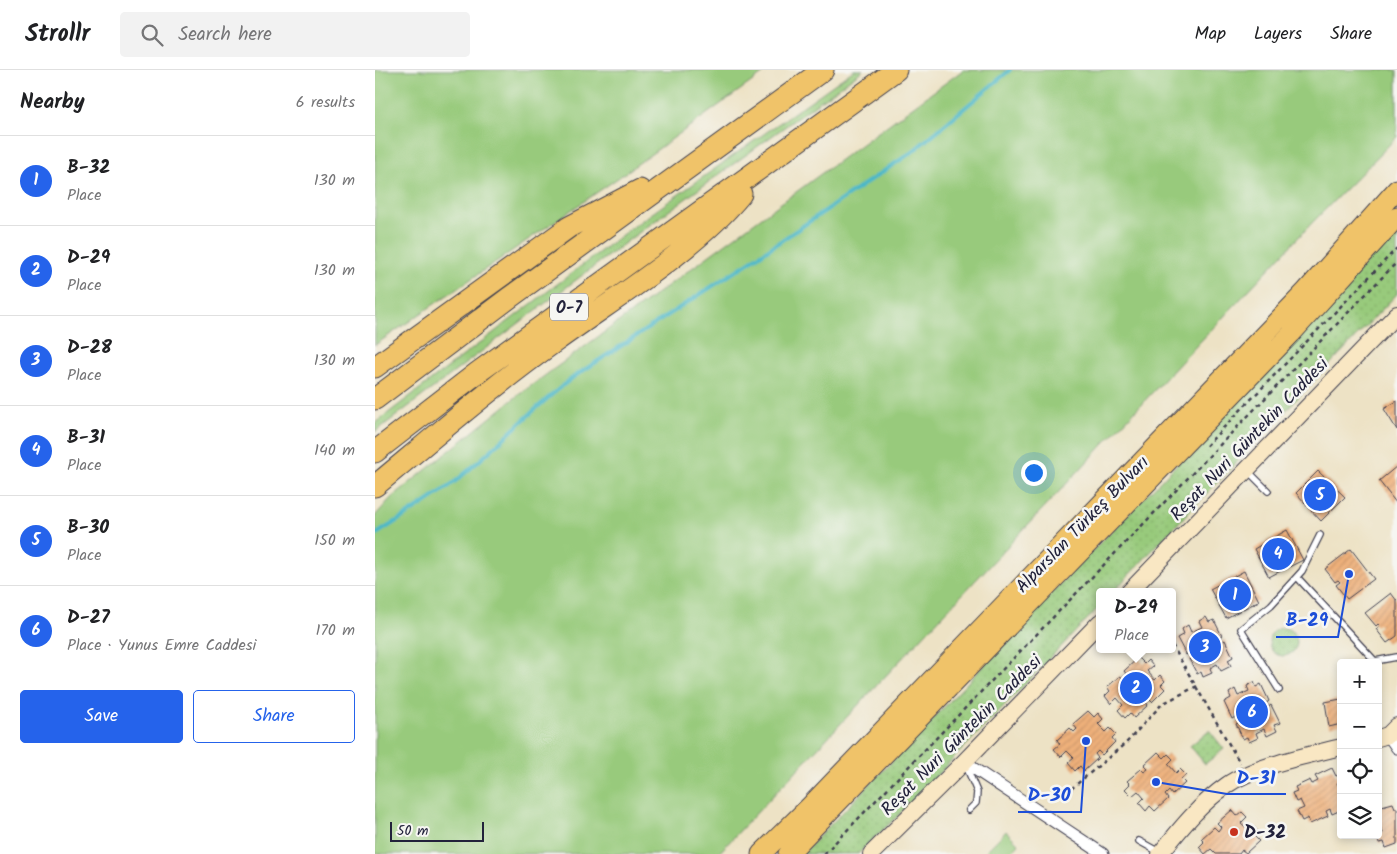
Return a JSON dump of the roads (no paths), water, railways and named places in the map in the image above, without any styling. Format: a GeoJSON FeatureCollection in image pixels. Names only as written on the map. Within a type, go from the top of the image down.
{"type":"FeatureCollection","features":[{"type":"Feature","properties":{"kind":"highway","name":"O-7"},"geometry":{"type":"LineString","coordinates":[[375,399],[673,177],[823,70]]}},
{"type":"Feature","properties":{"kind":"highway","name":"O-7"},"geometry":{"type":"LineString","coordinates":[[375,452],[477,373],[896,70]]}},
{"type":"Feature","properties":{"kind":"highway"},"geometry":{"type":"LineString","coordinates":[[375,486],[541,352],[693,240],[731,206],[764,165]]}},
{"type":"Feature","properties":{"kind":"highway"},"geometry":{"type":"LineString","coordinates":[[375,367],[569,226],[637,191],[673,177]]}},
{"type":"Feature","properties":{"kind":"main road","name":"Alparslan Türkeş Bulvarı"},"geometry":{"type":"LineString","coordinates":[[761,854],[809,807],[1306,291],[1397,189]]}},
{"type":"Feature","properties":{"kind":"main road","name":"Alparslan Türkeş Bulvarı"},"geometry":{"type":"LineString","coordinates":[[788,854],[1291,334],[1397,216]]}},
{"type":"Feature","properties":{"kind":"main road","name":"Reşat Nuri Güntekin Caddesi"},"geometry":{"type":"LineString","coordinates":[[1133,588],[1397,314]]}},
{"type":"Feature","properties":{"kind":"main road","name":"Reşat Nuri Güntekin Caddesi"},"geometry":{"type":"LineString","coordinates":[[871,854],[964,762],[1096,626]]}},
{"type":"Feature","properties":{"kind":"main road"},"geometry":{"type":"LineString","coordinates":[[1161,854],[1185,823],[1211,797],[1228,784],[1246,775],[1337,748]]}},
{"type":"Feature","properties":{"kind":"street"},"geometry":{"type":"LineString","coordinates":[[964,762],[1103,854]]}},
{"type":"Feature","properties":{"kind":"lane"},"geometry":{"type":"LineString","coordinates":[[1246,469],[1268,491]]}},
{"type":"Feature","properties":{"kind":"lane"},"geometry":{"type":"LineString","coordinates":[[1279,690],[1241,629],[1271,605],[1302,571],[1320,534]]}},
{"type":"Feature","properties":{"kind":"lane"},"geometry":{"type":"LineString","coordinates":[[1297,577],[1375,661],[1397,657]]}},
{"type":"Feature","properties":{"kind":"lane"},"geometry":{"type":"LineString","coordinates":[[964,762],[977,792],[976,803],[969,810]]}},
{"type":"Feature","properties":{"kind":"lane"},"geometry":{"type":"LineString","coordinates":[[1139,841],[1161,854]]}},
{"type":"Feature","properties":{"kind":"waterway"},"geometry":{"type":"LineString","coordinates":[[375,535],[452,484],[543,402],[575,376],[751,261],[912,152],[1010,70]]}},
{"type":"Feature","properties":{"kind":"place","name":"B-30"},"geometry":{"type":"Point","coordinates":[1320,495]}},
{"type":"Feature","properties":{"kind":"place","name":"B-31"},"geometry":{"type":"Point","coordinates":[1278,554]}},
{"type":"Feature","properties":{"kind":"place","name":"B-29"},"geometry":{"type":"Point","coordinates":[1349,574]}},
{"type":"Feature","properties":{"kind":"place","name":"B-32"},"geometry":{"type":"Point","coordinates":[1235,595]}},
{"type":"Feature","properties":{"kind":"place","name":"D-28"},"geometry":{"type":"Point","coordinates":[1205,647]}},
{"type":"Feature","properties":{"kind":"place","name":"D-29"},"geometry":{"type":"Point","coordinates":[1136,688]}},
{"type":"Feature","properties":{"kind":"place","name":"D-27"},"geometry":{"type":"Point","coordinates":[1252,712]}},
{"type":"Feature","properties":{"kind":"place","name":"D-30"},"geometry":{"type":"Point","coordinates":[1086,741]}},
{"type":"Feature","properties":{"kind":"place","name":"D-31"},"geometry":{"type":"Point","coordinates":[1156,782]}},
{"type":"Feature","properties":{"kind":"place","name":"D-32"},"geometry":{"type":"Point","coordinates":[1234,832]}}]}
